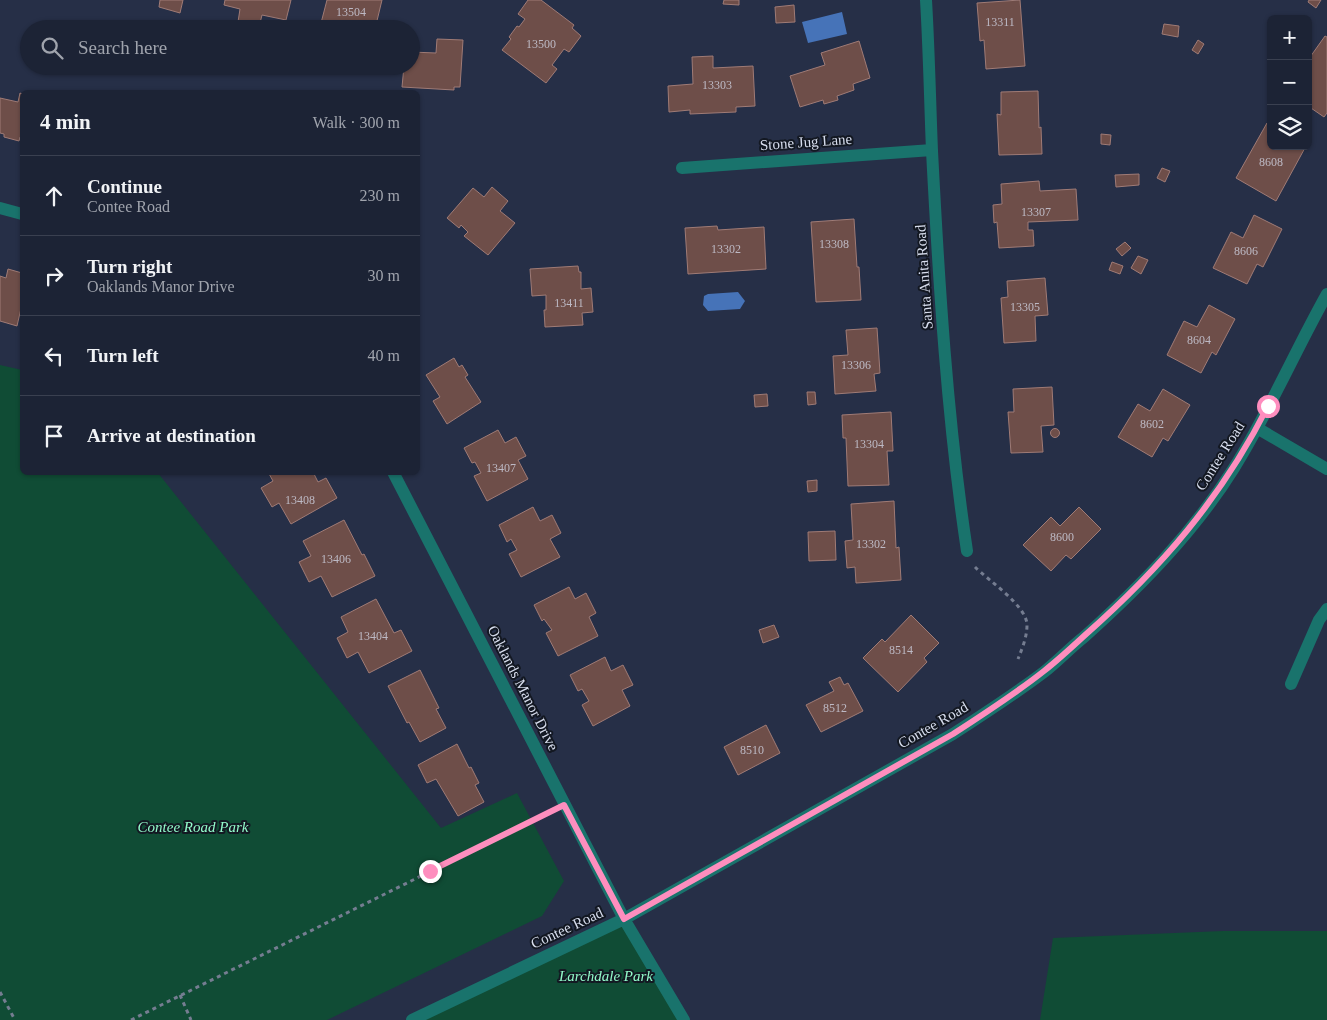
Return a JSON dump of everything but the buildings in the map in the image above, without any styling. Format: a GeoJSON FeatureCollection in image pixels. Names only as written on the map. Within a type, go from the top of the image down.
{"type":"FeatureCollection","features":[{"type":"Feature","properties":{"kind":"street","name":"Santa Anita Road"},"geometry":{"type":"LineString","coordinates":[[926,0],[937,240],[951,436],[967,551]]}},
{"type":"Feature","properties":{"kind":"street","name":"Stone Jug Lane"},"geometry":{"type":"LineString","coordinates":[[682,168],[932,150]]}},
{"type":"Feature","properties":{"kind":"street"},"geometry":{"type":"LineString","coordinates":[[0,208],[20,213]]}},
{"type":"Feature","properties":{"kind":"street","name":"Contee Road"},"geometry":{"type":"LineString","coordinates":[[412,1020],[624,919],[953,734],[1002,702],[1045,670],[1110,614],[1172,550],[1210,503],[1234,468],[1257,428],[1327,294]]}},
{"type":"Feature","properties":{"kind":"street"},"geometry":{"type":"LineString","coordinates":[[1257,428],[1327,469]]}},
{"type":"Feature","properties":{"kind":"street","name":"Oaklands Manor Drive"},"geometry":{"type":"LineString","coordinates":[[395,475],[624,919],[684,1020]]}},
{"type":"Feature","properties":{"kind":"street"},"geometry":{"type":"LineString","coordinates":[[1291,684],[1319,620],[1327,609]]}},
{"type":"Feature","properties":{"kind":"path"},"geometry":{"type":"LineString","coordinates":[[967,551],[976,568],[1017,603],[1028,623],[1018,659]]}},
{"type":"Feature","properties":{"kind":"path"},"geometry":{"type":"LineString","coordinates":[[131,1020],[564,805]]}},
{"type":"Feature","properties":{"kind":"path"},"geometry":{"type":"LineString","coordinates":[[0,992],[15,1020]]}},
{"type":"Feature","properties":{"kind":"path"},"geometry":{"type":"LineString","coordinates":[[180,995],[191,1020]]}},
{"type":"Feature","properties":{"kind":"green space","name":"Contee Road Park"},"geometry":{"type":"Polygon","coordinates":[[[0,365],[20,370],[20,475],[160,475],[441,828],[517,793],[564,881],[542,916],[327,1020],[0,1020],[0,365]]]}},
{"type":"Feature","properties":{"kind":"green space","name":"Larchdale Park"},"geometry":{"type":"Polygon","coordinates":[[[624,919],[684,1020],[411,1020],[624,919]]]}},
{"type":"Feature","properties":{"kind":"green space"},"geometry":{"type":"Polygon","coordinates":[[[1223,931],[1327,931],[1327,1020],[1040,1020],[1053,938],[1223,931]]]}},
{"type":"Feature","properties":{"kind":"water"},"geometry":{"type":"Polygon","coordinates":[[[842,12],[847,34],[808,43],[802,22],[842,12]]]}},
{"type":"Feature","properties":{"kind":"water"},"geometry":{"type":"Polygon","coordinates":[[[738,292],[745,301],[740,309],[708,311],[703,305],[704,296],[708,294],[738,292]]]}},
{"type":"Feature","properties":{"kind":"route"},"geometry":{"type":"LineString","coordinates":[[430,871],[564,805],[624,919],[953,734],[1002,702],[1045,670],[1110,614],[1141,584],[1188,532],[1234,468],[1268,406]]}}]}
